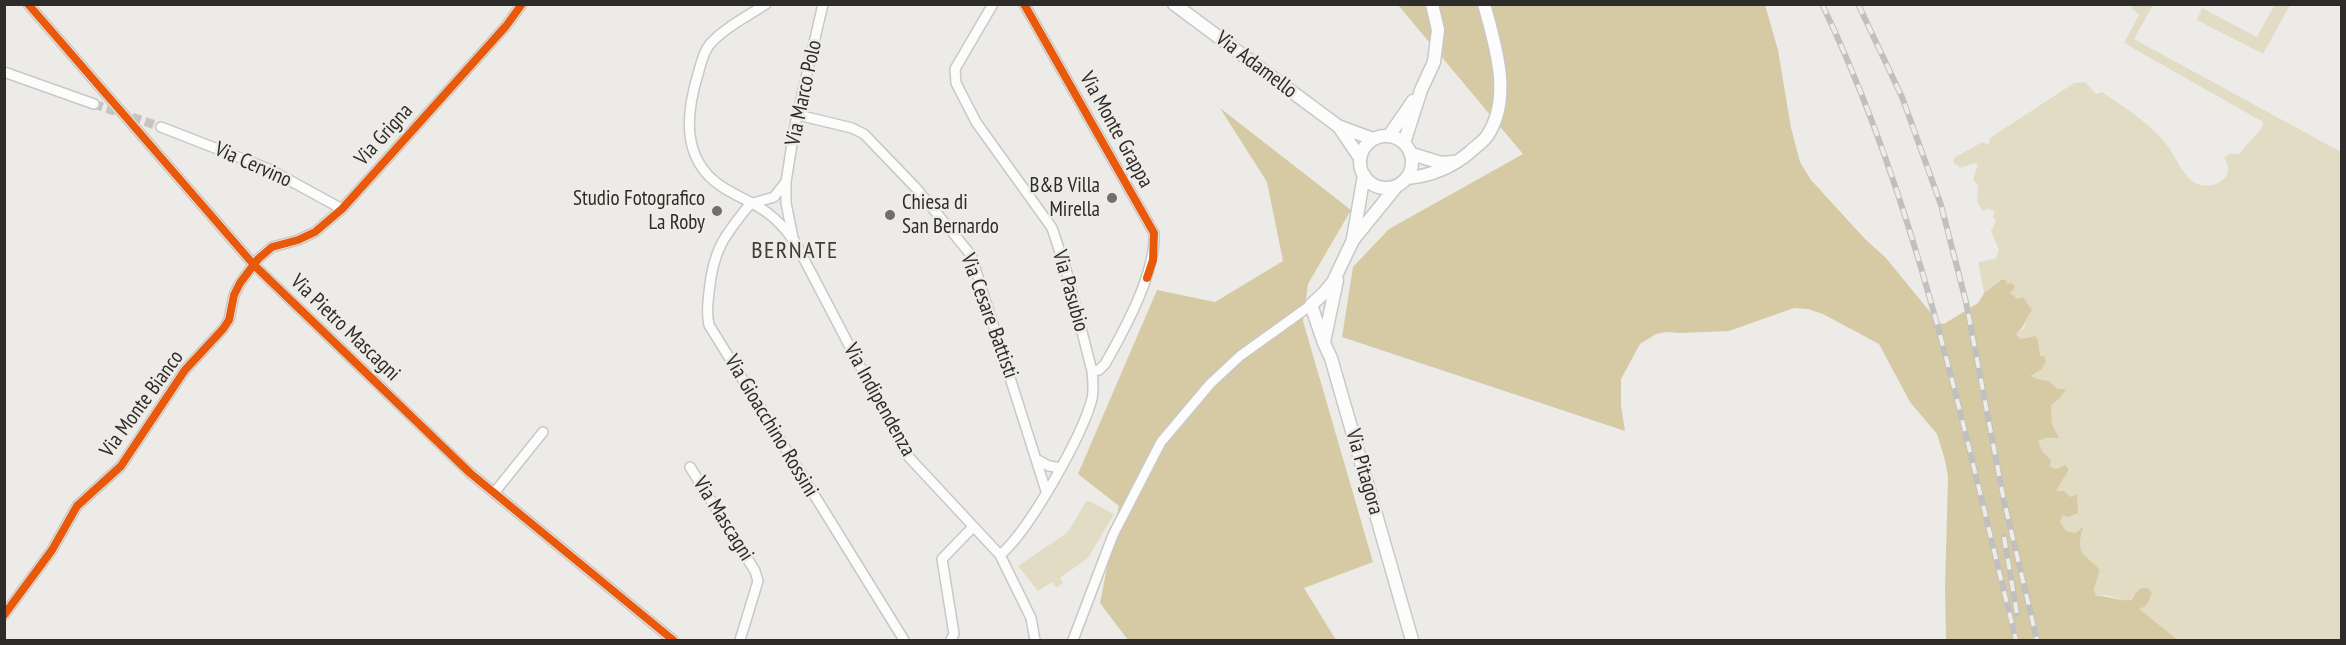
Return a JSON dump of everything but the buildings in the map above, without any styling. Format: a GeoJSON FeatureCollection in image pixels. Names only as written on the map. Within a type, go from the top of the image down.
{"type":"FeatureCollection","features":[{"type":"Feature","properties":{"kind":"street","name":"Via Pietro Mascagni"},"geometry":{"type":"LineString","coordinates":[[28,4],[254,265],[449,454],[673,640]]}},
{"type":"Feature","properties":{"kind":"street","name":"Via Grigna"},"geometry":{"type":"LineString","coordinates":[[254,265],[272,247],[298,240],[315,232],[342,209],[506,26],[522,4]]}},
{"type":"Feature","properties":{"kind":"street"},"geometry":{"type":"LineString","coordinates":[[766,4],[710,44],[705,53],[688,118],[690,136],[698,161],[708,175],[750,204],[767,212],[793,238]]}},
{"type":"Feature","properties":{"kind":"street","name":"Via Marco Polo"},"geometry":{"type":"LineString","coordinates":[[793,238],[786,203],[786,182],[798,115],[823,4]]}},
{"type":"Feature","properties":{"kind":"street","name":"Via Pasubio"},"geometry":{"type":"LineString","coordinates":[[993,4],[955,69],[956,83],[976,122],[1052,228],[1067,273],[1092,371],[1091,401],[1061,468],[1022,531],[1000,555]]}},
{"type":"Feature","properties":{"kind":"street","name":"Via Monte Grappa"},"geometry":{"type":"LineString","coordinates":[[1024,4],[1154,233],[1153,260],[1147,278],[1105,364],[1092,371]]}},
{"type":"Feature","properties":{"kind":"street"},"geometry":{"type":"LineString","coordinates":[[1404,143],[1421,90],[1434,62],[1438,41],[1432,4]]}},
{"type":"Feature","properties":{"kind":"street"},"geometry":{"type":"LineString","coordinates":[[1407,178],[1439,172],[1458,162],[1487,136],[1497,112],[1500,84],[1495,47],[1484,4]]}},
{"type":"Feature","properties":{"kind":"street","name":"Via Adamello"},"geometry":{"type":"LineString","coordinates":[[1175,5],[1338,126],[1373,139]]}},
{"type":"Feature","properties":{"kind":"street"},"geometry":{"type":"LineString","coordinates":[[4,72],[94,105]]}},
{"type":"Feature","properties":{"kind":"street"},"geometry":{"type":"LineString","coordinates":[[1389,136],[1421,90]]}},
{"type":"Feature","properties":{"kind":"street","name":"Via Cesare Battisti"},"geometry":{"type":"LineString","coordinates":[[798,115],[852,128],[864,134],[916,188],[970,255],[1047,491]]}},
{"type":"Feature","properties":{"kind":"street","name":"Via Adamello"},"geometry":{"type":"LineString","coordinates":[[1338,126],[1360,159]]}},
{"type":"Feature","properties":{"kind":"street","name":"Via Cervino"},"geometry":{"type":"LineString","coordinates":[[161,128],[269,169],[342,209]]}},
{"type":"Feature","properties":{"kind":"street"},"geometry":{"type":"LineString","coordinates":[[1324,343],[1341,267],[1353,240],[1364,175],[1360,159],[1365,147],[1373,139],[1389,136],[1404,143],[1412,154],[1413,164],[1407,178],[1396,187],[1353,240]]}},
{"type":"Feature","properties":{"kind":"street"},"geometry":{"type":"LineString","coordinates":[[1412,154],[1441,163],[1458,162]]}},
{"type":"Feature","properties":{"kind":"street"},"geometry":{"type":"LineString","coordinates":[[1364,175],[1377,187],[1396,187]]}},
{"type":"Feature","properties":{"kind":"street"},"geometry":{"type":"LineString","coordinates":[[750,204],[774,197],[786,182]]}},
{"type":"Feature","properties":{"kind":"street","name":"Via Gioacchino Rossini"},"geometry":{"type":"LineString","coordinates":[[750,204],[717,248],[711,270],[707,317],[904,640]]}},
{"type":"Feature","properties":{"kind":"street","name":"Via Indipendenza"},"geometry":{"type":"LineString","coordinates":[[793,238],[906,454],[1000,555],[1031,618],[1035,640]]}},
{"type":"Feature","properties":{"kind":"street","name":"Via Monte Bianco"},"geometry":{"type":"LineString","coordinates":[[4,615],[52,550],[77,506],[121,466],[185,370],[223,329],[237,289],[254,265]]}},
{"type":"Feature","properties":{"kind":"street"},"geometry":{"type":"LineString","coordinates":[[1073,640],[1113,535],[1161,442],[1210,384],[1240,356],[1311,305],[1323,294],[1341,267]]}},
{"type":"Feature","properties":{"kind":"street","name":"Via Pitagora"},"geometry":{"type":"LineString","coordinates":[[1311,305],[1331,358],[1412,640]]}},
{"type":"Feature","properties":{"kind":"street"},"geometry":{"type":"LineString","coordinates":[[494,493],[543,432]]}},
{"type":"Feature","properties":{"kind":"street"},"geometry":{"type":"LineString","coordinates":[[1036,459],[1049,466],[1061,468]]}},
{"type":"Feature","properties":{"kind":"street","name":"Via Mascagni"},"geometry":{"type":"LineString","coordinates":[[690,467],[755,571],[758,581],[740,640]]}},
{"type":"Feature","properties":{"kind":"street"},"geometry":{"type":"LineString","coordinates":[[954,639],[941,564],[944,556],[973,527]]}},
{"type":"Feature","properties":{"kind":"shaded area"},"geometry":{"type":"Polygon","coordinates":[[[2133,4],[2153,5],[2134,39],[2341,152],[2341,640],[2178,640],[2138,609],[2146,606],[2152,594],[2126,601],[2107,595],[2096,596],[2094,589],[2100,570],[2080,548],[2082,528],[2075,533],[2066,531],[2060,522],[2070,497],[2056,491],[2057,469],[2049,467],[2051,460],[2043,452],[2038,441],[2046,438],[2052,424],[2051,404],[2061,397],[2065,389],[2058,389],[2049,381],[2030,376],[2040,356],[2038,340],[2034,336],[2021,339],[2016,334],[2024,328],[2027,316],[2018,299],[2010,293],[2001,279],[1984,293],[1978,262],[1995,259],[1999,250],[1991,231],[1996,221],[1993,217],[1995,211],[1986,208],[1984,212],[1977,202],[1978,186],[1973,179],[1978,165],[1974,163],[1960,168],[1953,162],[1954,158],[1982,142],[1989,145],[1990,138],[2074,83],[2085,82],[2096,94],[2102,92],[2141,119],[2165,143],[2187,176],[2197,184],[2205,186],[2225,178],[2228,166],[2224,158],[2229,154],[2239,154],[2262,128],[2263,122],[2124,43],[2139,15],[2131,8],[2133,4]]]}},
{"type":"Feature","properties":{"kind":"shaded area"},"geometry":{"type":"Polygon","coordinates":[[[2275,4],[2290,5],[2263,54],[2197,20],[2202,8],[2257,37],[2275,4]]]}},
{"type":"Feature","properties":{"kind":"shaded area"},"geometry":{"type":"Polygon","coordinates":[[[1398,5],[1765,5],[1778,50],[1791,128],[1800,162],[1811,180],[1865,239],[1886,258],[1939,323],[1944,324],[1978,303],[1984,293],[2002,279],[2007,281],[2006,284],[2012,283],[2015,287],[2010,293],[2018,299],[2023,297],[2032,310],[2016,334],[2021,339],[2035,336],[2038,340],[2040,356],[2044,356],[2046,361],[2042,369],[2030,376],[2049,381],[2058,389],[2066,389],[2061,397],[2051,405],[2052,424],[2059,438],[2046,438],[2038,441],[2043,452],[2051,460],[2050,467],[2057,469],[2065,465],[2069,469],[2056,491],[2064,491],[2070,497],[2077,494],[2078,513],[2069,517],[2063,515],[2060,522],[2066,531],[2075,533],[2083,527],[2080,548],[2100,570],[2094,589],[2096,596],[2132,600],[2141,588],[2148,588],[2152,594],[2146,606],[2139,609],[2178,640],[1946,640],[1948,477],[1937,434],[1910,402],[1879,344],[1823,314],[1808,309],[1794,308],[1729,331],[1656,334],[1640,344],[1621,379],[1621,405],[1625,431],[1342,337],[1353,267],[1389,229],[1523,154],[1398,5]]]}},
{"type":"Feature","properties":{"kind":"shaded area"},"geometry":{"type":"Polygon","coordinates":[[[1220,108],[1351,210],[1308,284],[1303,321],[1373,562],[1304,588],[1336,640],[1128,640],[1100,603],[1119,506],[1078,474],[1157,290],[1215,302],[1283,261],[1267,182],[1220,108]]]}},
{"type":"Feature","properties":{"kind":"shaded area"},"geometry":{"type":"Polygon","coordinates":[[[1087,500],[1114,514],[1088,558],[1060,578],[1063,583],[1056,588],[1052,582],[1038,591],[1018,566],[1068,532],[1087,500]]]}},
{"type":"Feature","properties":{"kind":"tunnel"},"geometry":{"type":"LineString","coordinates":[[94,104],[161,127]]}},
{"type":"Feature","properties":{"kind":"railway"},"geometry":{"type":"LineString","coordinates":[[1822,4],[1856,81],[1886,158],[1912,237],[1956,398],[2016,640]]}},
{"type":"Feature","properties":{"kind":"railway"},"geometry":{"type":"LineString","coordinates":[[1858,4],[1902,97],[1941,205],[1966,302],[2004,501],[2037,640]]}},
{"type":"Feature","properties":{"kind":"railway"},"geometry":{"type":"LineString","coordinates":[[2004,537],[2017,614]]}},
{"type":"Feature","properties":{"kind":"cycle path"},"geometry":{"type":"LineString","coordinates":[[28,4],[254,265],[470,473],[673,640]]}},
{"type":"Feature","properties":{"kind":"cycle path"},"geometry":{"type":"LineString","coordinates":[[4,615],[52,550],[77,506],[121,466],[185,370],[223,329],[229,320],[234,295],[258,259],[272,247],[298,240],[315,232],[342,209],[506,26],[522,4]]}},
{"type":"Feature","properties":{"kind":"cycle path"},"geometry":{"type":"LineString","coordinates":[[1024,4],[1154,233],[1153,260],[1147,278]]}},
{"type":"Feature","properties":{"kind":"place","name":"B&B Villa Mirella"},"geometry":{"type":"Point","coordinates":[1112,198]}},
{"type":"Feature","properties":{"kind":"place","name":"Studio Fotografico La Roby"},"geometry":{"type":"Point","coordinates":[717,211]}},
{"type":"Feature","properties":{"kind":"place","name":"Chiesa di San Bernardo"},"geometry":{"type":"Point","coordinates":[890,215]}},
{"type":"Feature","properties":{"kind":"district","name":"BERNATE"},"geometry":{"type":"Point","coordinates":[795,251]}}]}
